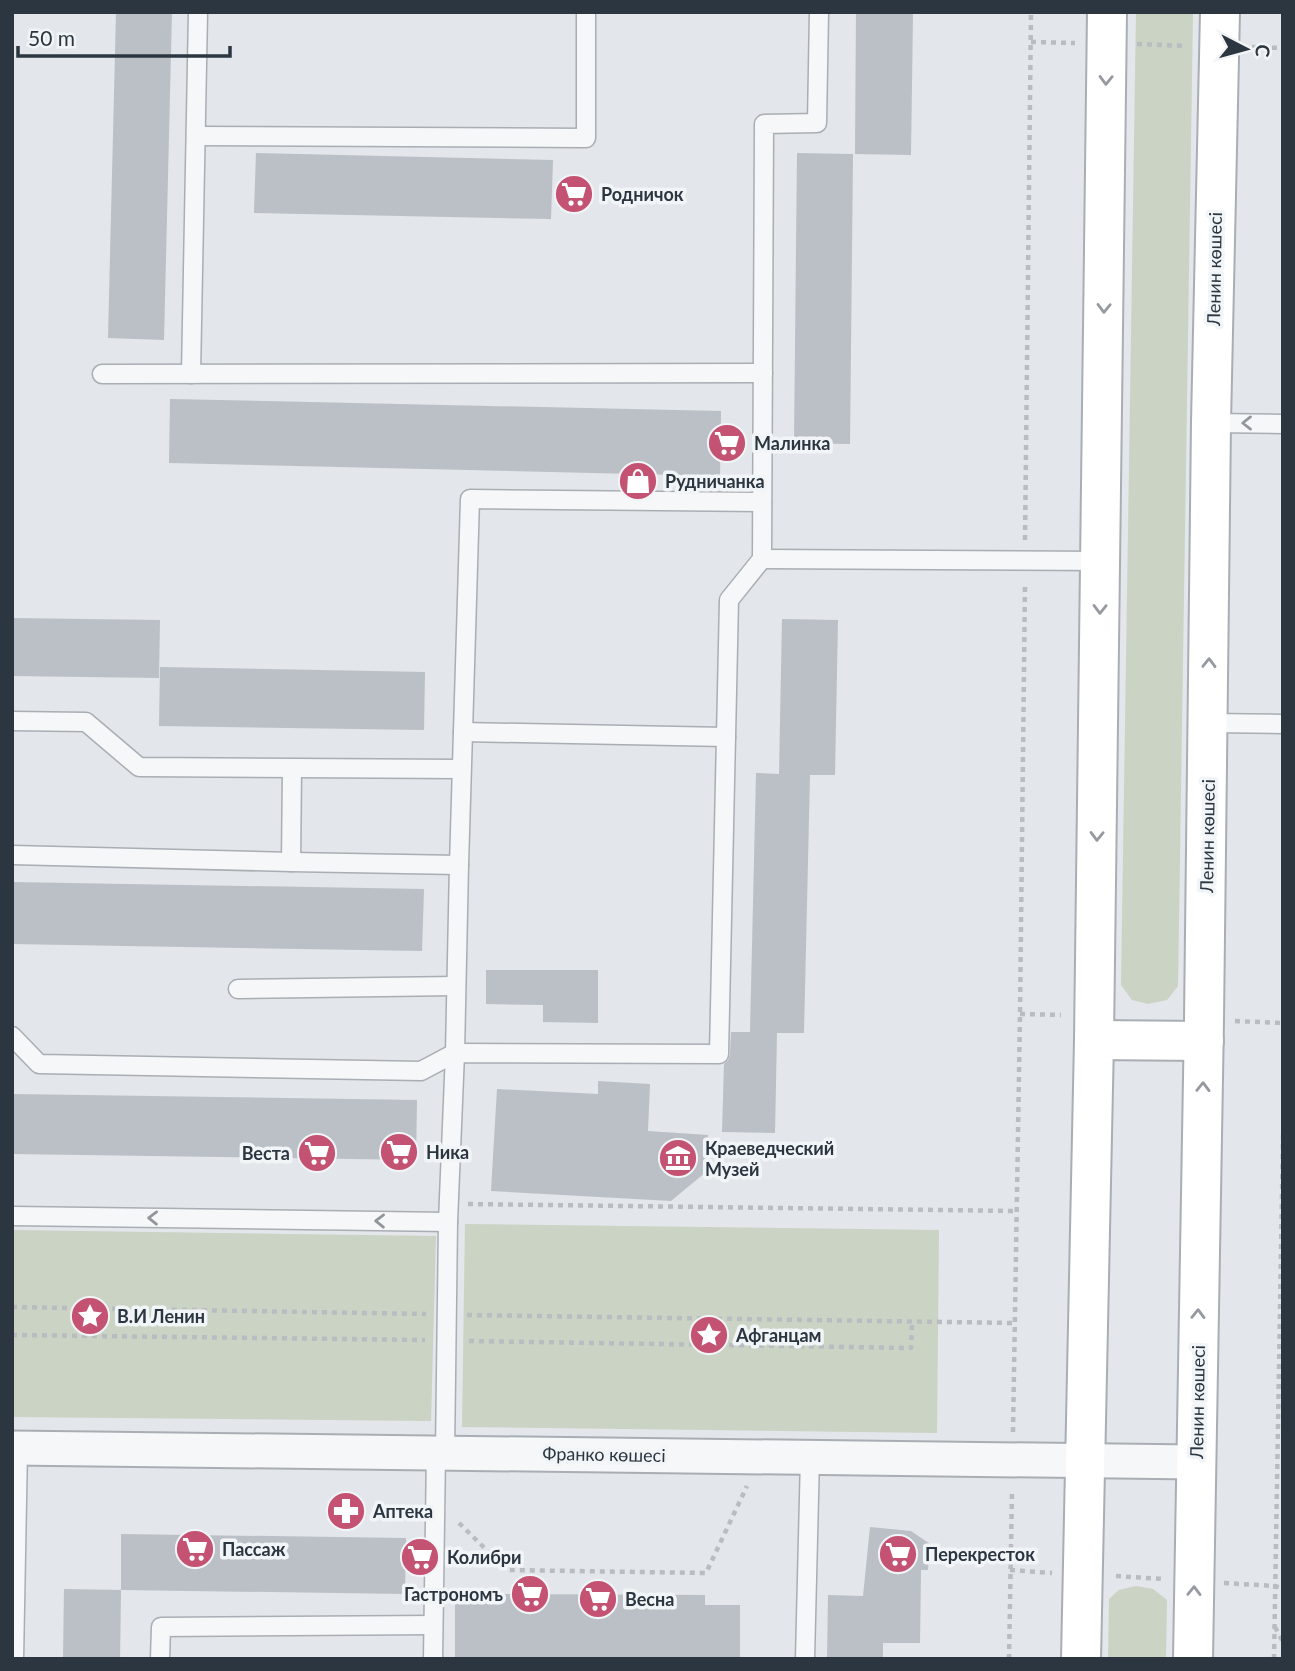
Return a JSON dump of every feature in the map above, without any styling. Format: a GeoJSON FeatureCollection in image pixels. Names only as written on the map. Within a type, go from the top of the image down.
{"type":"FeatureCollection","features":[{"type":"Feature","properties":{"kind":"main road"},"geometry":{"type":"LineString","coordinates":[[1081,1659],[1094,1040],[1107,28]]}},
{"type":"Feature","properties":{"kind":"main road","name":"Ленин көшесі"},"geometry":{"type":"LineString","coordinates":[[1193,1659],[1219,29]]}},
{"type":"Feature","properties":{"kind":"main road"},"geometry":{"type":"LineString","coordinates":[[1094,1040],[1204,1041]]}},
{"type":"Feature","properties":{"kind":"street","name":"Франко көшесі"},"geometry":{"type":"LineString","coordinates":[[15,1448],[1196,1462]]}},
{"type":"Feature","properties":{"kind":"lane"},"geometry":{"type":"LineString","coordinates":[[191,374],[198,12]]}},
{"type":"Feature","properties":{"kind":"lane"},"geometry":{"type":"LineString","coordinates":[[196,136],[586,138],[586,12]]}},
{"type":"Feature","properties":{"kind":"lane"},"geometry":{"type":"LineString","coordinates":[[12,1036],[39,1064],[421,1071],[455,1053],[719,1055],[729,600],[762,559],[764,124],[817,123],[819,12]]}},
{"type":"Feature","properties":{"kind":"lane"},"geometry":{"type":"LineString","coordinates":[[102,374],[763,373]]}},
{"type":"Feature","properties":{"kind":"lane"},"geometry":{"type":"LineString","coordinates":[[1211,423],[1283,424]]}},
{"type":"Feature","properties":{"kind":"lane"},"geometry":{"type":"LineString","coordinates":[[433,1659],[435,1500],[441,1452],[446,1340],[470,499],[762,502]]}},
{"type":"Feature","properties":{"kind":"lane"},"geometry":{"type":"LineString","coordinates":[[762,559],[1101,561]]}},
{"type":"Feature","properties":{"kind":"lane"},"geometry":{"type":"LineString","coordinates":[[12,720],[86,722],[139,767],[461,769]]}},
{"type":"Feature","properties":{"kind":"lane"},"geometry":{"type":"LineString","coordinates":[[1208,723],[1283,723]]}},
{"type":"Feature","properties":{"kind":"lane"},"geometry":{"type":"LineString","coordinates":[[463,732],[726,737]]}},
{"type":"Feature","properties":{"kind":"lane"},"geometry":{"type":"LineString","coordinates":[[291,862],[292,769]]}},
{"type":"Feature","properties":{"kind":"lane"},"geometry":{"type":"LineString","coordinates":[[12,855],[458,864]]}},
{"type":"Feature","properties":{"kind":"lane"},"geometry":{"type":"LineString","coordinates":[[238,989],[456,986]]}},
{"type":"Feature","properties":{"kind":"lane"},"geometry":{"type":"LineString","coordinates":[[12,1216],[448,1222]]}},
{"type":"Feature","properties":{"kind":"lane"},"geometry":{"type":"LineString","coordinates":[[14,1659],[15,1448]]}},
{"type":"Feature","properties":{"kind":"lane"},"geometry":{"type":"LineString","coordinates":[[805,1659],[810,1457]]}},
{"type":"Feature","properties":{"kind":"lane"},"geometry":{"type":"LineString","coordinates":[[160,1659],[161,1627],[433,1625]]}},
{"type":"Feature","properties":{"kind":"path"},"geometry":{"type":"LineString","coordinates":[[1009,1659],[1031,12]]}},
{"type":"Feature","properties":{"kind":"path"},"geometry":{"type":"LineString","coordinates":[[1031,42],[1107,28],[1219,29],[1283,48]]}},
{"type":"Feature","properties":{"kind":"path"},"geometry":{"type":"LineString","coordinates":[[1274,1659],[1283,1135]]}},
{"type":"Feature","properties":{"kind":"path"},"geometry":{"type":"LineString","coordinates":[[449,1204],[1017,1211]]}},
{"type":"Feature","properties":{"kind":"path"},"geometry":{"type":"LineString","coordinates":[[12,1335],[911,1348],[912,1323],[1015,1323]]}},
{"type":"Feature","properties":{"kind":"path"},"geometry":{"type":"LineString","coordinates":[[435,1500],[508,1570],[706,1573],[760,1456]]}},
{"type":"Feature","properties":{"kind":"path"},"geometry":{"type":"LineString","coordinates":[[1010,1570],[1275,1586],[1283,1589]]}},
{"type":"Feature","properties":{"kind":"path"},"geometry":{"type":"LineString","coordinates":[[1274,1627],[1283,1642]]}},
{"type":"Feature","properties":{"kind":"green space"},"geometry":{"type":"Polygon","coordinates":[[[1136,12],[1193,12],[1178,986],[1167,1000],[1148,1004],[1132,1000],[1121,985],[1136,12]]]}},
{"type":"Feature","properties":{"kind":"green space"},"geometry":{"type":"Polygon","coordinates":[[[465,1224],[939,1230],[937,1433],[462,1427],[465,1224]]]}},
{"type":"Feature","properties":{"kind":"green space"},"geometry":{"type":"Polygon","coordinates":[[[12,1230],[436,1236],[431,1421],[12,1417],[12,1230]]]}},
{"type":"Feature","properties":{"kind":"green space"},"geometry":{"type":"Polygon","coordinates":[[[1136,1586],[1153,1589],[1167,1600],[1166,1659],[1108,1659],[1109,1599],[1119,1590],[1136,1586]]]}},
{"type":"Feature","properties":{"kind":"building"},"geometry":{"type":"Polygon","coordinates":[[[116,12],[172,12],[164,340],[108,338],[116,12]]]}},
{"type":"Feature","properties":{"kind":"building"},"geometry":{"type":"Polygon","coordinates":[[[856,12],[913,12],[911,155],[855,154],[856,12]]]}},
{"type":"Feature","properties":{"kind":"building"},"geometry":{"type":"Polygon","coordinates":[[[256,153],[553,160],[551,219],[254,213],[256,153]]]}},
{"type":"Feature","properties":{"kind":"building"},"geometry":{"type":"Polygon","coordinates":[[[797,153],[853,154],[850,444],[794,443],[797,153]]]}},
{"type":"Feature","properties":{"kind":"building"},"geometry":{"type":"Polygon","coordinates":[[[170,399],[721,411],[720,476],[169,463],[170,399]]]}},
{"type":"Feature","properties":{"kind":"building"},"geometry":{"type":"Polygon","coordinates":[[[12,618],[160,620],[159,678],[12,676],[12,618]]]}},
{"type":"Feature","properties":{"kind":"building"},"geometry":{"type":"Polygon","coordinates":[[[782,619],[838,620],[835,775],[810,775],[804,1033],[777,1033],[775,1133],[722,1132],[724,1064],[730,1055],[731,1032],[750,1032],[756,773],[779,774],[782,619]]]}},
{"type":"Feature","properties":{"kind":"building"},"geometry":{"type":"Polygon","coordinates":[[[160,667],[425,672],[424,730],[159,726],[160,667]]]}},
{"type":"Feature","properties":{"kind":"building"},"geometry":{"type":"Polygon","coordinates":[[[12,882],[424,889],[422,951],[12,944],[12,882]]]}},
{"type":"Feature","properties":{"kind":"building"},"geometry":{"type":"Polygon","coordinates":[[[486,970],[598,970],[598,1023],[543,1022],[543,1005],[486,1004],[486,970]]]}},
{"type":"Feature","properties":{"kind":"building"},"geometry":{"type":"Polygon","coordinates":[[[598,1081],[650,1084],[648,1131],[708,1135],[706,1172],[671,1201],[491,1191],[497,1089],[598,1094],[598,1081]]]}},
{"type":"Feature","properties":{"kind":"building"},"geometry":{"type":"Polygon","coordinates":[[[12,1094],[417,1100],[416,1160],[12,1154],[12,1094]]]}},
{"type":"Feature","properties":{"kind":"building"},"geometry":{"type":"Polygon","coordinates":[[[870,1527],[911,1531],[930,1544],[928,1570],[921,1570],[920,1643],[883,1643],[883,1659],[827,1659],[828,1595],[863,1596],[870,1527]]]}},
{"type":"Feature","properties":{"kind":"building"},"geometry":{"type":"Polygon","coordinates":[[[121,1534],[406,1538],[405,1594],[121,1590],[121,1534]]]}},
{"type":"Feature","properties":{"kind":"building"},"geometry":{"type":"Polygon","coordinates":[[[64,1589],[121,1590],[120,1659],[63,1659],[64,1589]]]}},
{"type":"Feature","properties":{"kind":"building"},"geometry":{"type":"Polygon","coordinates":[[[491,1594],[705,1595],[705,1605],[740,1605],[740,1659],[455,1659],[455,1603],[491,1603],[491,1594]]]}},
{"type":"Feature","properties":{"kind":"place","name":"Родничок"},"geometry":{"type":"Point","coordinates":[574,194]}},
{"type":"Feature","properties":{"kind":"place","name":"Малинка"},"geometry":{"type":"Point","coordinates":[727,443]}},
{"type":"Feature","properties":{"kind":"place","name":"Рудничанка"},"geometry":{"type":"Point","coordinates":[638,481]}},
{"type":"Feature","properties":{"kind":"place","name":"Ника"},"geometry":{"type":"Point","coordinates":[399,1152]}},
{"type":"Feature","properties":{"kind":"place","name":"Веста"},"geometry":{"type":"Point","coordinates":[317,1153]}},
{"type":"Feature","properties":{"kind":"place","name":"Краеведческий Музей"},"geometry":{"type":"Point","coordinates":[678,1158]}},
{"type":"Feature","properties":{"kind":"place","name":"В.И Ленин"},"geometry":{"type":"Point","coordinates":[90,1316]}},
{"type":"Feature","properties":{"kind":"place","name":"Афганцам"},"geometry":{"type":"Point","coordinates":[709,1335]}},
{"type":"Feature","properties":{"kind":"place","name":"Аптека"},"geometry":{"type":"Point","coordinates":[346,1511]}},
{"type":"Feature","properties":{"kind":"place","name":"Пассаж"},"geometry":{"type":"Point","coordinates":[195,1549]}},
{"type":"Feature","properties":{"kind":"place","name":"Перекресток"},"geometry":{"type":"Point","coordinates":[898,1554]}},
{"type":"Feature","properties":{"kind":"place","name":"Колибри"},"geometry":{"type":"Point","coordinates":[420,1557]}},
{"type":"Feature","properties":{"kind":"place","name":"Гастрономъ"},"geometry":{"type":"Point","coordinates":[530,1594]}},
{"type":"Feature","properties":{"kind":"place","name":"Весна"},"geometry":{"type":"Point","coordinates":[598,1599]}}]}
